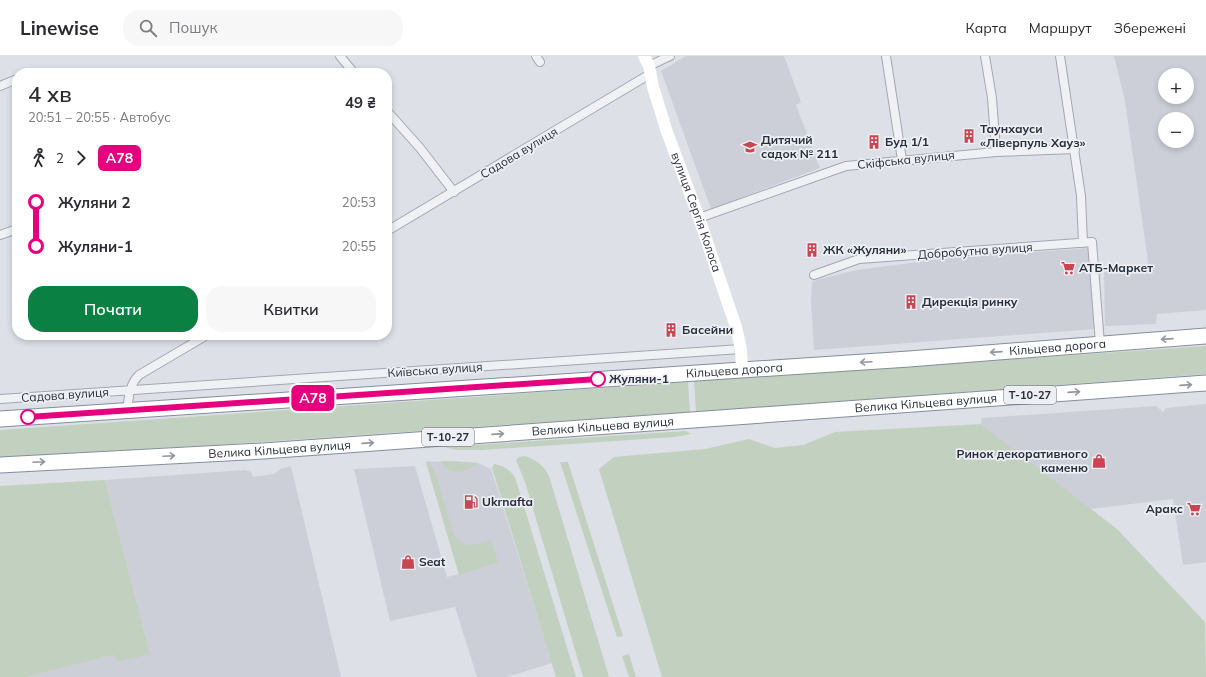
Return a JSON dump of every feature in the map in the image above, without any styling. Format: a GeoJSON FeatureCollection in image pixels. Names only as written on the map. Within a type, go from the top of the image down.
{"type":"FeatureCollection","features":[{"type":"Feature","properties":{"kind":"highway","name":"Кільцева дорога"},"geometry":{"type":"LineString","coordinates":[[0,419],[909,359],[1206,336]]}},
{"type":"Feature","properties":{"kind":"highway","name":"Велика Кільцева вулиця"},"geometry":{"type":"LineString","coordinates":[[0,465],[285,449],[1206,383]]}},
{"type":"Feature","properties":{"kind":"street"},"geometry":{"type":"LineString","coordinates":[[340,56],[350,68]]}},
{"type":"Feature","properties":{"kind":"street","name":"Садова вулиця"},"geometry":{"type":"LineString","coordinates":[[392,228],[454,192],[648,65],[670,56]]}},
{"type":"Feature","properties":{"kind":"street"},"geometry":{"type":"LineString","coordinates":[[886,56],[902,160]]}},
{"type":"Feature","properties":{"kind":"street"},"geometry":{"type":"LineString","coordinates":[[985,56],[992,98],[996,152]]}},
{"type":"Feature","properties":{"kind":"street"},"geometry":{"type":"LineString","coordinates":[[1060,56],[1081,196],[1083,244]]}},
{"type":"Feature","properties":{"kind":"street","name":"вулиця Сергія Колоса"},"geometry":{"type":"LineString","coordinates":[[648,65],[667,132],[699,218],[736,327],[741,349],[742,369]]}},
{"type":"Feature","properties":{"kind":"street"},"geometry":{"type":"LineString","coordinates":[[0,86],[12,81]]}},
{"type":"Feature","properties":{"kind":"street"},"geometry":{"type":"LineString","coordinates":[[392,117],[420,148],[454,192]]}},
{"type":"Feature","properties":{"kind":"street","name":"Скіфська вулиця"},"geometry":{"type":"LineString","coordinates":[[699,218],[846,166],[996,152],[1075,149]]}},
{"type":"Feature","properties":{"kind":"street"},"geometry":{"type":"LineString","coordinates":[[0,235],[12,230]]}},
{"type":"Feature","properties":{"kind":"street","name":"Добробутна вулиця"},"geometry":{"type":"LineString","coordinates":[[814,275],[859,259],[1083,244],[1092,242],[1100,344]]}},
{"type":"Feature","properties":{"kind":"street"},"geometry":{"type":"LineString","coordinates":[[126,410],[133,381],[139,375],[198,340]]}},
{"type":"Feature","properties":{"kind":"street","name":"Київська вулиця"},"geometry":{"type":"LineString","coordinates":[[130,390],[366,375],[553,360],[741,349]]}},
{"type":"Feature","properties":{"kind":"street","name":"Садова вулиця"},"geometry":{"type":"LineString","coordinates":[[0,400],[130,390]]}},
{"type":"Feature","properties":{"kind":"shaded area","name":"Дитячий садок № 211"},"geometry":{"type":"Polygon","coordinates":[[[686,56],[784,56],[801,102],[796,105],[820,168],[711,209],[661,71],[686,56]]]}},
{"type":"Feature","properties":{"kind":"shaded area"},"geometry":{"type":"Polygon","coordinates":[[[1114,56],[1206,56],[1206,310],[1157,314],[1156,324],[1105,326],[1104,272],[1149,268],[1125,101],[1114,56]]]}},
{"type":"Feature","properties":{"kind":"shaded area"},"geometry":{"type":"Polygon","coordinates":[[[1090,248],[1096,329],[814,350],[811,302],[812,281],[857,270],[941,259],[1090,248]]]}},
{"type":"Feature","properties":{"kind":"shaded area","name":"Ринок декоративного каменю"},"geometry":{"type":"Polygon","coordinates":[[[1206,404],[1206,562],[1183,565],[1173,499],[1090,509],[981,424],[982,418],[1156,406],[1163,412],[1166,408],[1206,404]]]}},
{"type":"Feature","properties":{"kind":"shaded area"},"geometry":{"type":"Polygon","coordinates":[[[452,461],[478,463],[491,469],[552,663],[507,677],[477,677],[455,607],[390,621],[354,469],[415,466],[447,577],[459,574],[426,462],[452,461]]]}},
{"type":"Feature","properties":{"kind":"shaded area"},"geometry":{"type":"Polygon","coordinates":[[[291,466],[341,677],[27,677],[114,655],[150,654],[105,480],[245,470],[251,472],[253,477],[274,474],[280,469],[291,466]]]}},
{"type":"Feature","properties":{"kind":"green space"},"geometry":{"type":"Polygon","coordinates":[[[1206,346],[1206,374],[696,412],[694,381],[1206,346]]]}},
{"type":"Feature","properties":{"kind":"green space"},"geometry":{"type":"Polygon","coordinates":[[[688,382],[690,412],[217,445],[0,457],[0,430],[688,382]]]}},
{"type":"Feature","properties":{"kind":"green space"},"geometry":{"type":"Polygon","coordinates":[[[981,424],[1117,529],[1205,622],[1206,677],[662,677],[599,469],[614,457],[705,449],[749,439],[775,448],[803,445],[835,432],[981,424]]]}},
{"type":"Feature","properties":{"kind":"green space"},"geometry":{"type":"Polygon","coordinates":[[[686,431],[691,434],[675,437],[482,450],[456,450],[444,447],[686,431]]]}},
{"type":"Feature","properties":{"kind":"green space"},"geometry":{"type":"Polygon","coordinates":[[[525,456],[540,464],[549,476],[609,677],[583,677],[525,482],[516,460],[519,457],[525,456]]]}},
{"type":"Feature","properties":{"kind":"green space"},"geometry":{"type":"Polygon","coordinates":[[[429,461],[436,475],[454,536],[467,546],[491,540],[498,562],[459,575],[426,462],[429,461]]]}},
{"type":"Feature","properties":{"kind":"green space"},"geometry":{"type":"Polygon","coordinates":[[[441,461],[478,463],[469,469],[458,472],[448,469],[441,461]]]}},
{"type":"Feature","properties":{"kind":"green space"},"geometry":{"type":"Polygon","coordinates":[[[560,462],[568,462],[623,636],[617,637],[560,462]]]}},
{"type":"Feature","properties":{"kind":"green space"},"geometry":{"type":"Polygon","coordinates":[[[494,464],[506,468],[515,477],[576,677],[556,677],[492,468],[494,464]]]}},
{"type":"Feature","properties":{"kind":"green space"},"geometry":{"type":"Polygon","coordinates":[[[105,480],[150,654],[118,662],[114,655],[27,677],[0,677],[0,486],[105,480]]]}},
{"type":"Feature","properties":{"kind":"green space"},"geometry":{"type":"Polygon","coordinates":[[[629,654],[636,677],[629,677],[622,656],[629,654]]]}},
{"type":"Feature","properties":{"kind":"bus line","name":"А78"},"geometry":{"type":"LineString","coordinates":[[28,417],[598,379]]}},
{"type":"Feature","properties":{"kind":"place","name":"Таунхауси «Ліверпуль Хауз»"},"geometry":{"type":"Point","coordinates":[969,136]}},
{"type":"Feature","properties":{"kind":"place","name":"Буд 1/1"},"geometry":{"type":"Point","coordinates":[874,142]}},
{"type":"Feature","properties":{"kind":"place","name":"Дитячий садок № 211"},"geometry":{"type":"Point","coordinates":[750,147]}},
{"type":"Feature","properties":{"kind":"place","name":"ЖК «Жуляни»"},"geometry":{"type":"Point","coordinates":[812,250]}},
{"type":"Feature","properties":{"kind":"place","name":"АТБ-Маркет"},"geometry":{"type":"Point","coordinates":[1068,268]}},
{"type":"Feature","properties":{"kind":"place","name":"Дирекція ринку"},"geometry":{"type":"Point","coordinates":[911,302]}},
{"type":"Feature","properties":{"kind":"place","name":"Басейни"},"geometry":{"type":"Point","coordinates":[671,330]}},
{"type":"Feature","properties":{"kind":"place","name":"Жуляни-1"},"geometry":{"type":"Point","coordinates":[598,379]}},
{"type":"Feature","properties":{"kind":"place","name":"Ринок декоративного каменю"},"geometry":{"type":"Point","coordinates":[1099,461]}},
{"type":"Feature","properties":{"kind":"place","name":"Ukrnafta"},"geometry":{"type":"Point","coordinates":[471,502]}},
{"type":"Feature","properties":{"kind":"place","name":"Аракс"},"geometry":{"type":"Point","coordinates":[1194,509]}},
{"type":"Feature","properties":{"kind":"place","name":"Seat"},"geometry":{"type":"Point","coordinates":[408,562]}}]}
